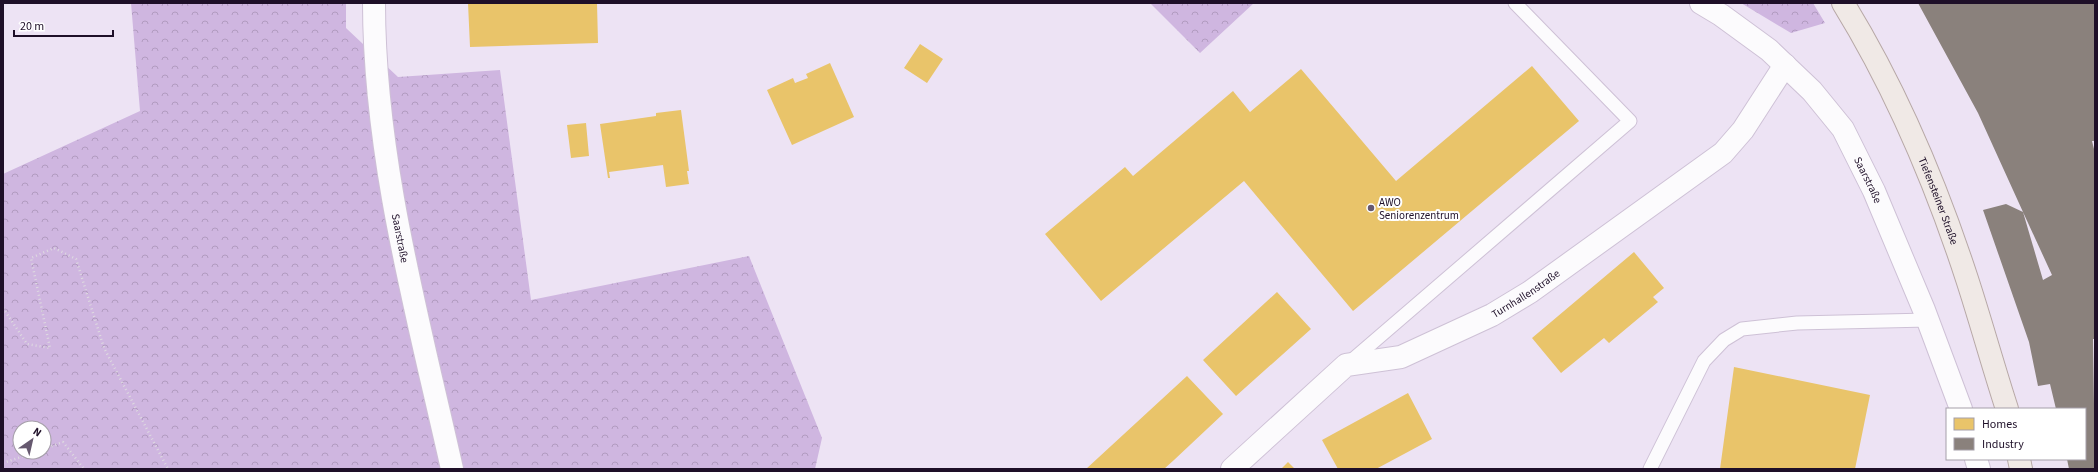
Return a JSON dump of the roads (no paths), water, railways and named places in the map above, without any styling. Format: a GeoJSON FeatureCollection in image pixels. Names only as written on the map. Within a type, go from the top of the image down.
{"type":"FeatureCollection","features":[{"type":"Feature","properties":{"kind":"main road","name":"Tiefensteiner Straße"},"geometry":{"type":"LineString","coordinates":[[1843,3],[1859,28],[1896,100],[1938,198],[1967,279],[2007,408]]}},
{"type":"Feature","properties":{"kind":"street","name":"Saarstraße"},"geometry":{"type":"LineString","coordinates":[[374,3],[384,139],[406,264],[452,469]]}},
{"type":"Feature","properties":{"kind":"street","name":"Saarstraße"},"geometry":{"type":"LineString","coordinates":[[1701,3],[1721,15],[1769,50],[1812,90],[1843,129],[1874,191],[1928,320],[1961,408]]}},
{"type":"Feature","properties":{"kind":"street","name":"Turnhallenstraße"},"geometry":{"type":"LineString","coordinates":[[1346,365],[1402,357],[1492,315],[1530,292],[1723,153],[1743,130],[1785,65]]}},
{"type":"Feature","properties":{"kind":"street"},"geometry":{"type":"LineString","coordinates":[[1232,469],[1346,365]]}},
{"type":"Feature","properties":{"kind":"lane"},"geometry":{"type":"LineString","coordinates":[[1346,365],[1630,121],[1515,3]]}},
{"type":"Feature","properties":{"kind":"lane"},"geometry":{"type":"LineString","coordinates":[[1650,469],[1704,361],[1724,340],[1742,329],[1797,323],[1928,320]]}},
{"type":"Feature","properties":{"kind":"place","name":"AWO Seniorenzentrum"},"geometry":{"type":"Point","coordinates":[1371,208]}}]}
